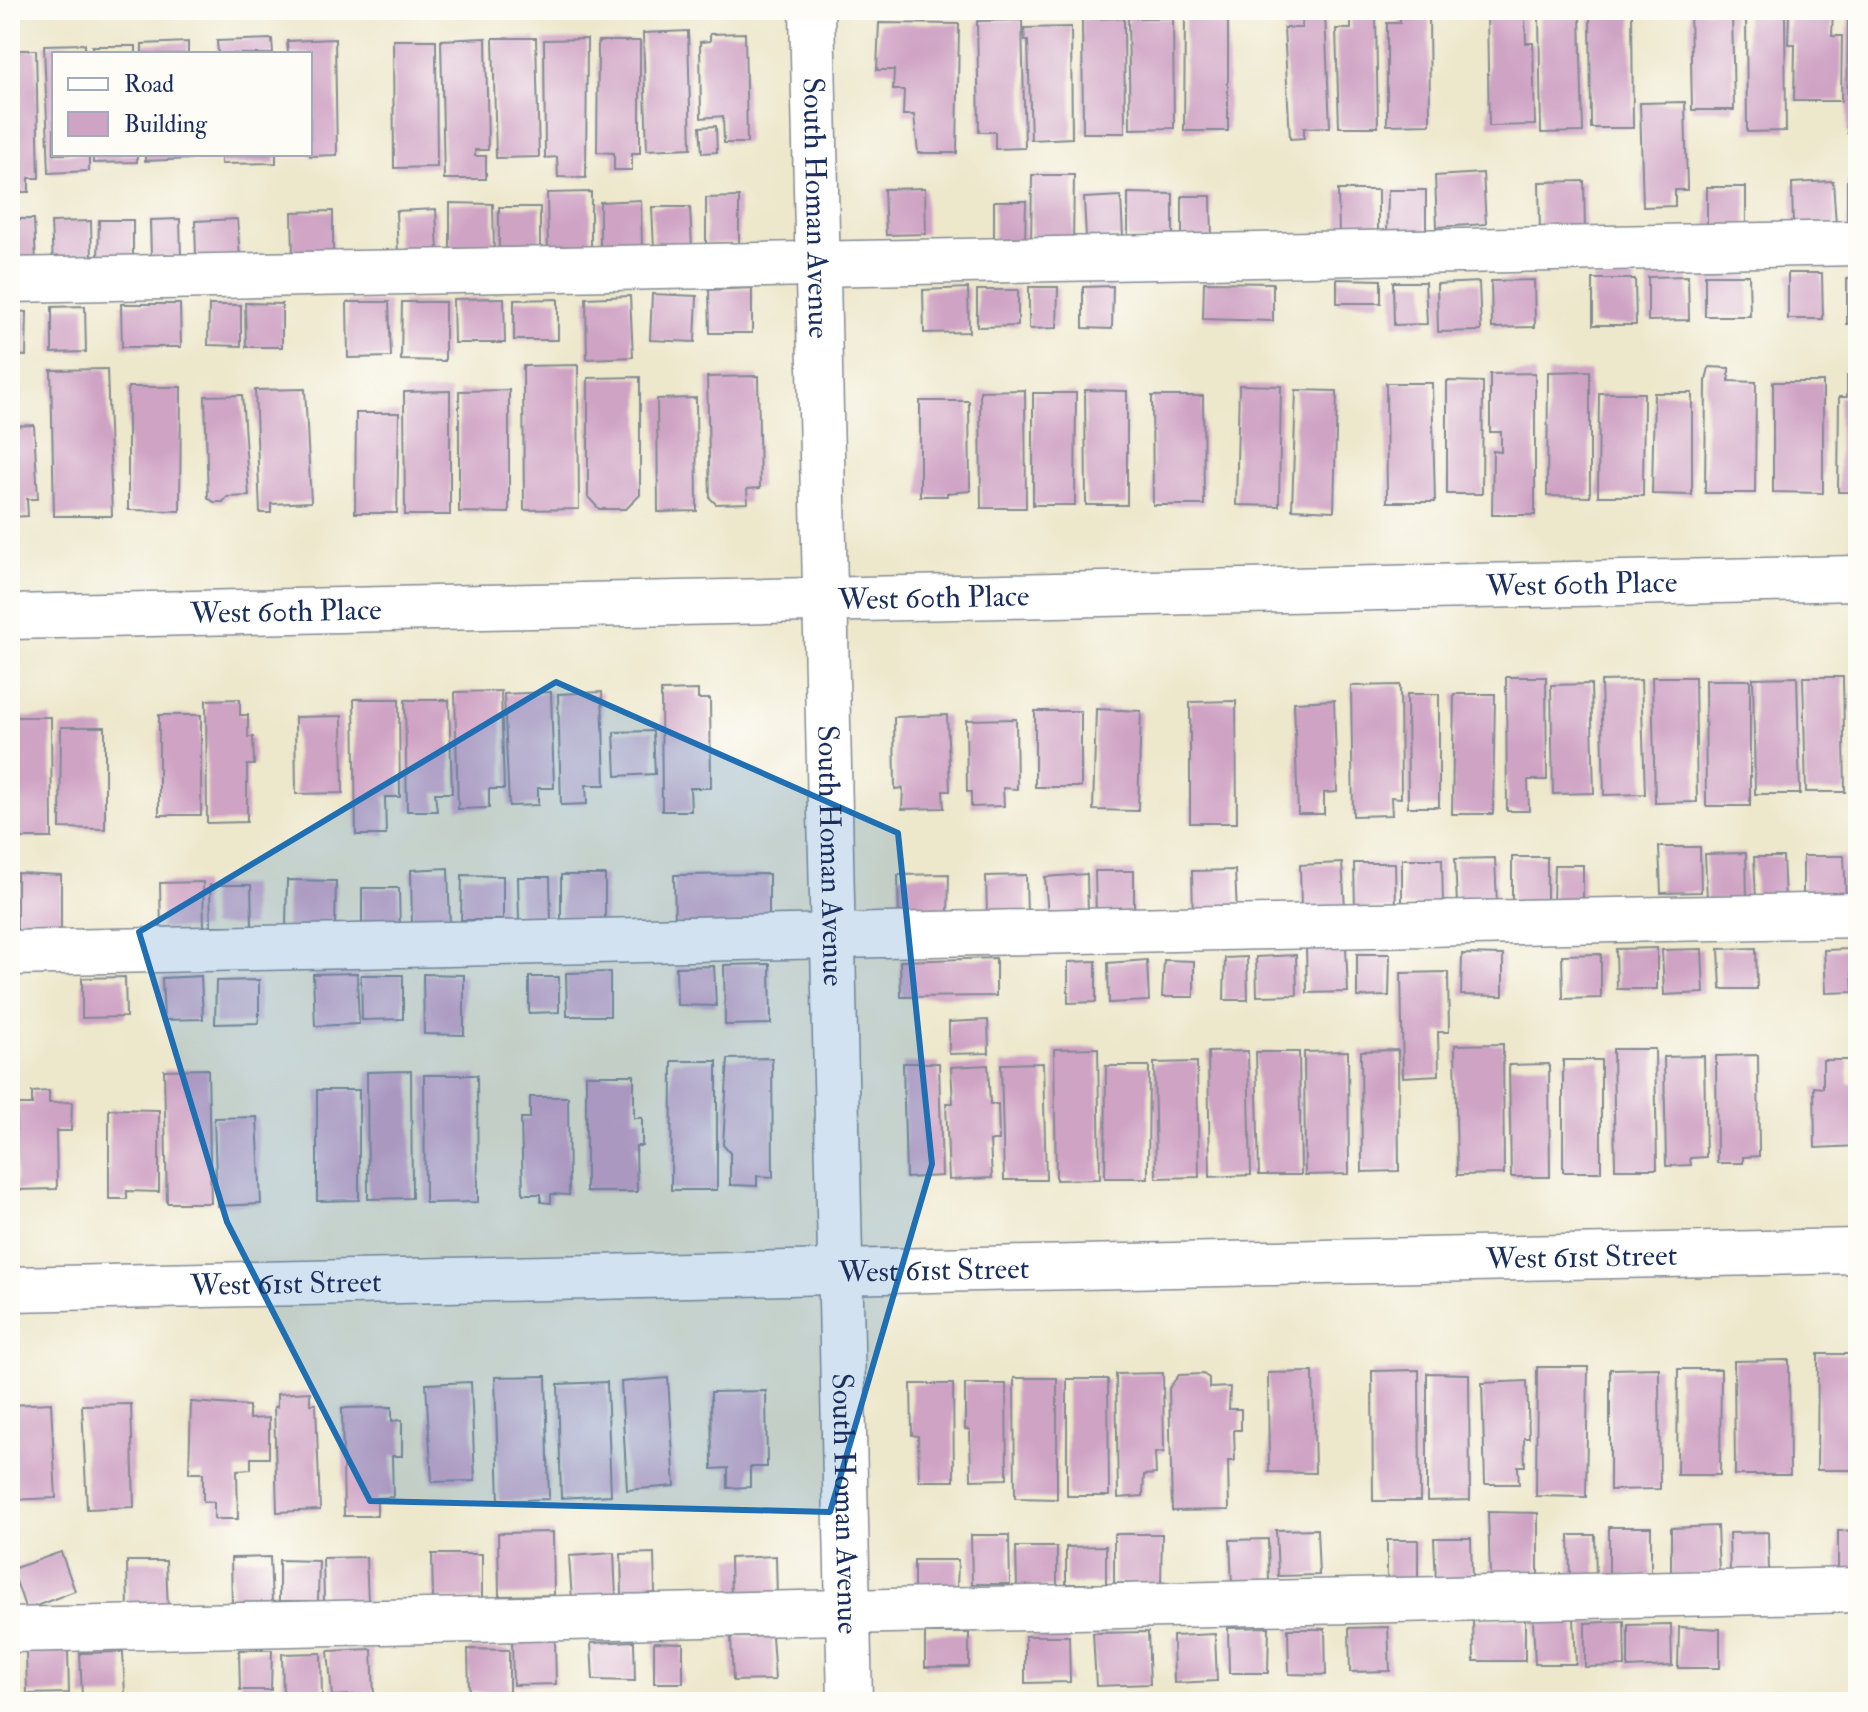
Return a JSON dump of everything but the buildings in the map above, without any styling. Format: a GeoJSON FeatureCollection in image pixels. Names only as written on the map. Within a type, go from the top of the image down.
{"type":"FeatureCollection","features":[{"type":"Feature","properties":{"kind":"street","name":"South Homan Avenue"},"geometry":{"type":"LineString","coordinates":[[812,10],[850,1702]]}},
{"type":"Feature","properties":{"kind":"street"},"geometry":{"type":"LineString","coordinates":[[10,280],[1858,243]]}},
{"type":"Feature","properties":{"kind":"street","name":"West 60th Place"},"geometry":{"type":"LineString","coordinates":[[10,617],[1858,578]]}},
{"type":"Feature","properties":{"kind":"street"},"geometry":{"type":"LineString","coordinates":[[10,953],[1858,915]]}},
{"type":"Feature","properties":{"kind":"street","name":"West 61st Street"},"geometry":{"type":"LineString","coordinates":[[10,1289],[1858,1251]]}},
{"type":"Feature","properties":{"kind":"street"},"geometry":{"type":"LineString","coordinates":[[10,1630],[1858,1590]]}},
{"type":"Feature","properties":{"kind":"highlighted area"},"geometry":{"type":"Polygon","coordinates":[[[556,682],[898,833],[932,1164],[830,1512],[370,1501],[227,1222],[139,932],[556,682]]]}}]}
